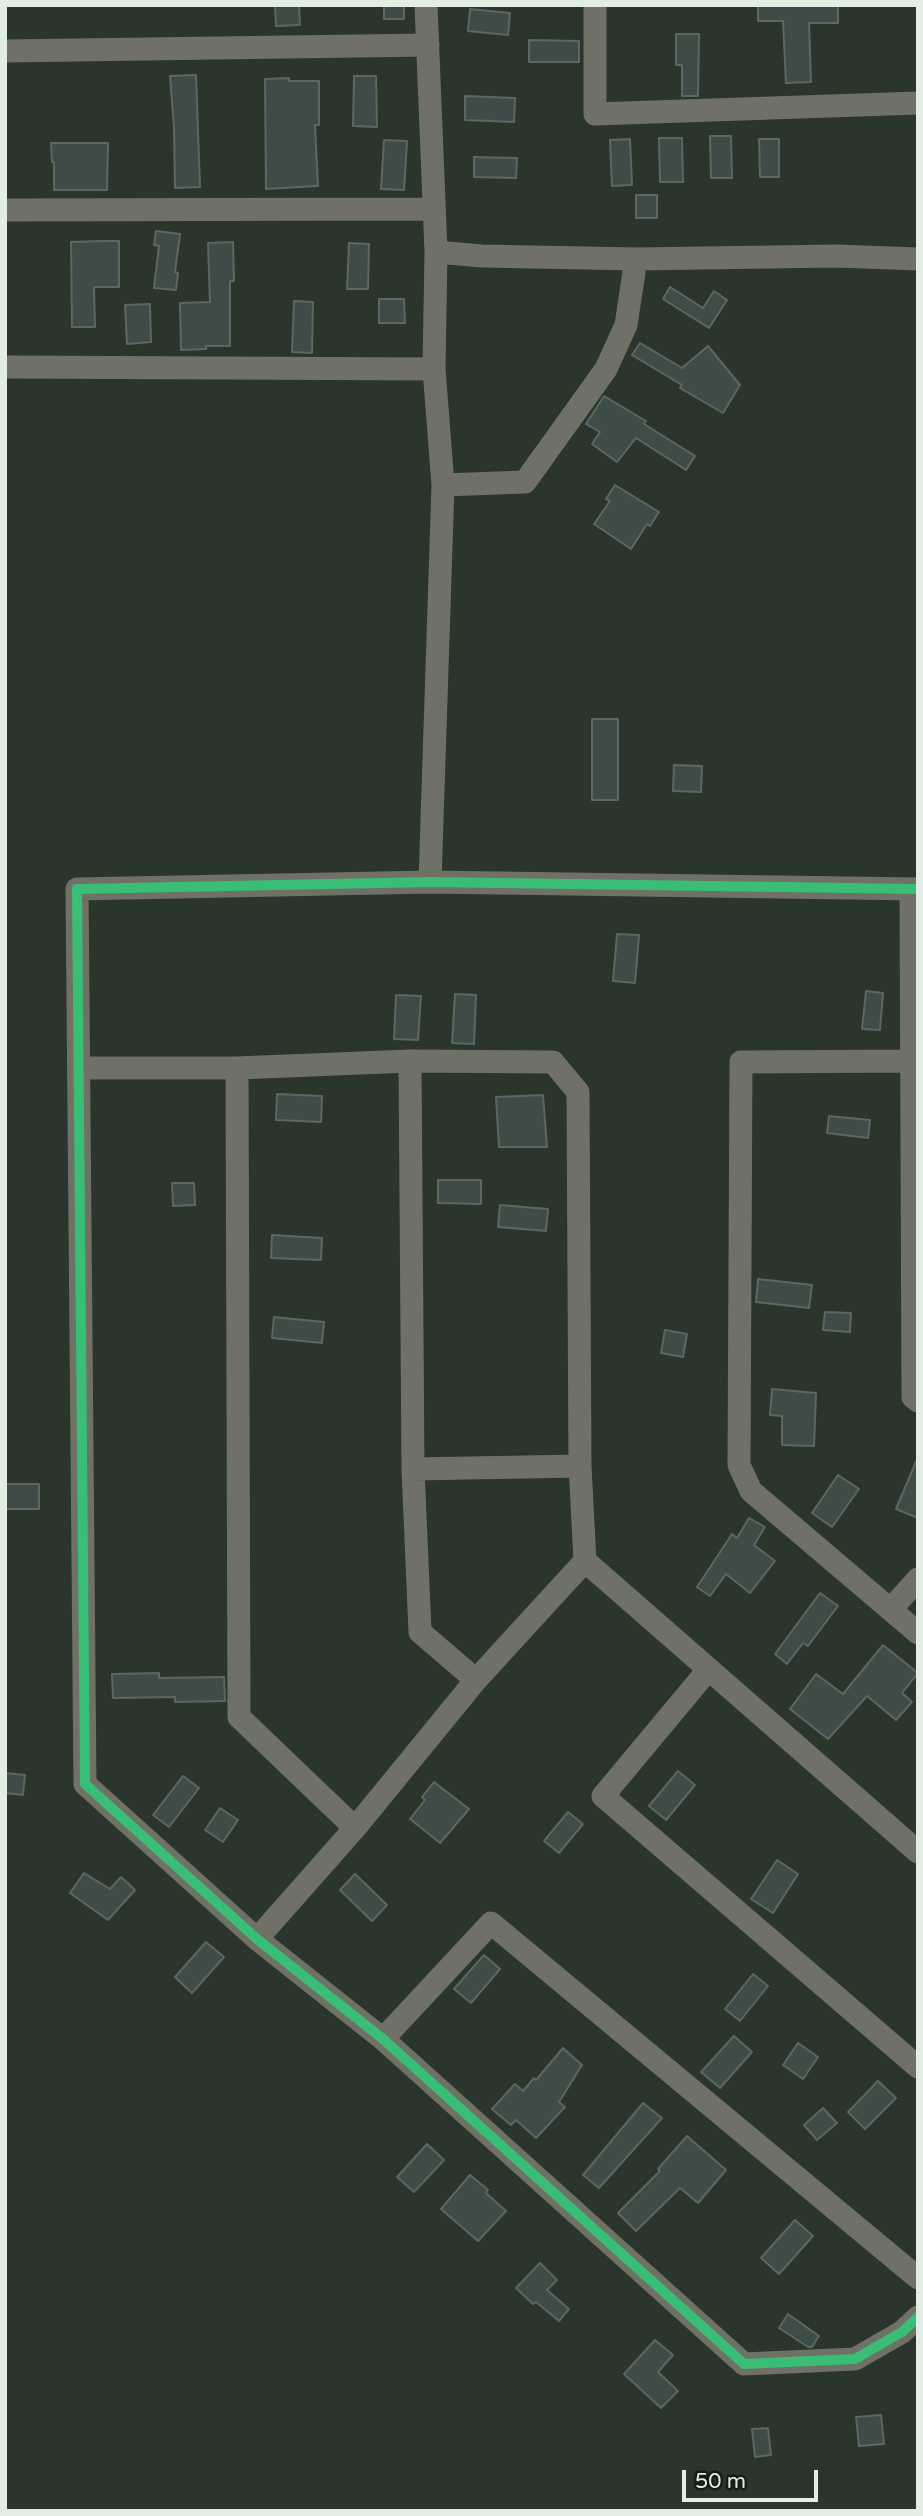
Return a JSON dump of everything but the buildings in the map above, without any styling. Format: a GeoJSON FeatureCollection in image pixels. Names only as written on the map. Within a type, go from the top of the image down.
{"type":"FeatureCollection","features":[{"type":"Feature","properties":{"kind":"street"},"geometry":{"type":"LineString","coordinates":[[426,5],[436,252],[434,369],[443,485],[430,882]]}},
{"type":"Feature","properties":{"kind":"street"},"geometry":{"type":"LineString","coordinates":[[594,5],[595,114],[918,103]]}},
{"type":"Feature","properties":{"kind":"street"},"geometry":{"type":"LineString","coordinates":[[5,51],[428,45]]}},
{"type":"Feature","properties":{"kind":"street"},"geometry":{"type":"LineString","coordinates":[[5,211],[433,209]]}},
{"type":"Feature","properties":{"kind":"street"},"geometry":{"type":"LineString","coordinates":[[436,252],[482,256],[636,259],[837,256],[918,259]]}},
{"type":"Feature","properties":{"kind":"street"},"geometry":{"type":"LineString","coordinates":[[443,485],[525,482],[606,369],[626,325],[636,259]]}},
{"type":"Feature","properties":{"kind":"street"},"geometry":{"type":"LineString","coordinates":[[5,366],[434,369]]}},
{"type":"Feature","properties":{"kind":"street"},"geometry":{"type":"LineString","coordinates":[[918,1401],[913,1397],[911,1061],[914,889],[430,882],[77,889],[85,1784],[257,1939],[383,2039],[744,2364],[855,2359],[902,2332],[918,2317]]}},
{"type":"Feature","properties":{"kind":"street"},"geometry":{"type":"LineString","coordinates":[[79,1068],[237,1068],[410,1061],[553,1062],[578,1092],[580,1466],[585,1561],[918,1852]]}},
{"type":"Feature","properties":{"kind":"street"},"geometry":{"type":"LineString","coordinates":[[410,1061],[413,1469],[420,1632],[476,1680]]}},
{"type":"Feature","properties":{"kind":"street"},"geometry":{"type":"LineString","coordinates":[[911,1061],[740,1062],[739,1465],[751,1491],[918,1633]]}},
{"type":"Feature","properties":{"kind":"street"},"geometry":{"type":"LineString","coordinates":[[237,1068],[239,1717],[355,1828]]}},
{"type":"Feature","properties":{"kind":"street"},"geometry":{"type":"LineString","coordinates":[[413,1469],[580,1466]]}},
{"type":"Feature","properties":{"kind":"street"},"geometry":{"type":"LineString","coordinates":[[257,1939],[355,1828],[476,1680],[585,1561]]}},
{"type":"Feature","properties":{"kind":"street"},"geometry":{"type":"LineString","coordinates":[[891,1609],[918,1579]]}},
{"type":"Feature","properties":{"kind":"street"},"geometry":{"type":"LineString","coordinates":[[708,1670],[603,1796],[918,2067]]}},
{"type":"Feature","properties":{"kind":"street"},"geometry":{"type":"LineString","coordinates":[[383,2039],[491,1923],[918,2278]]}},
{"type":"Feature","properties":{"kind":"cycle path"},"geometry":{"type":"LineString","coordinates":[[918,889],[430,882],[77,889],[85,1784],[257,1939],[383,2039],[744,2364],[855,2359],[902,2332],[918,2317]]}}]}
